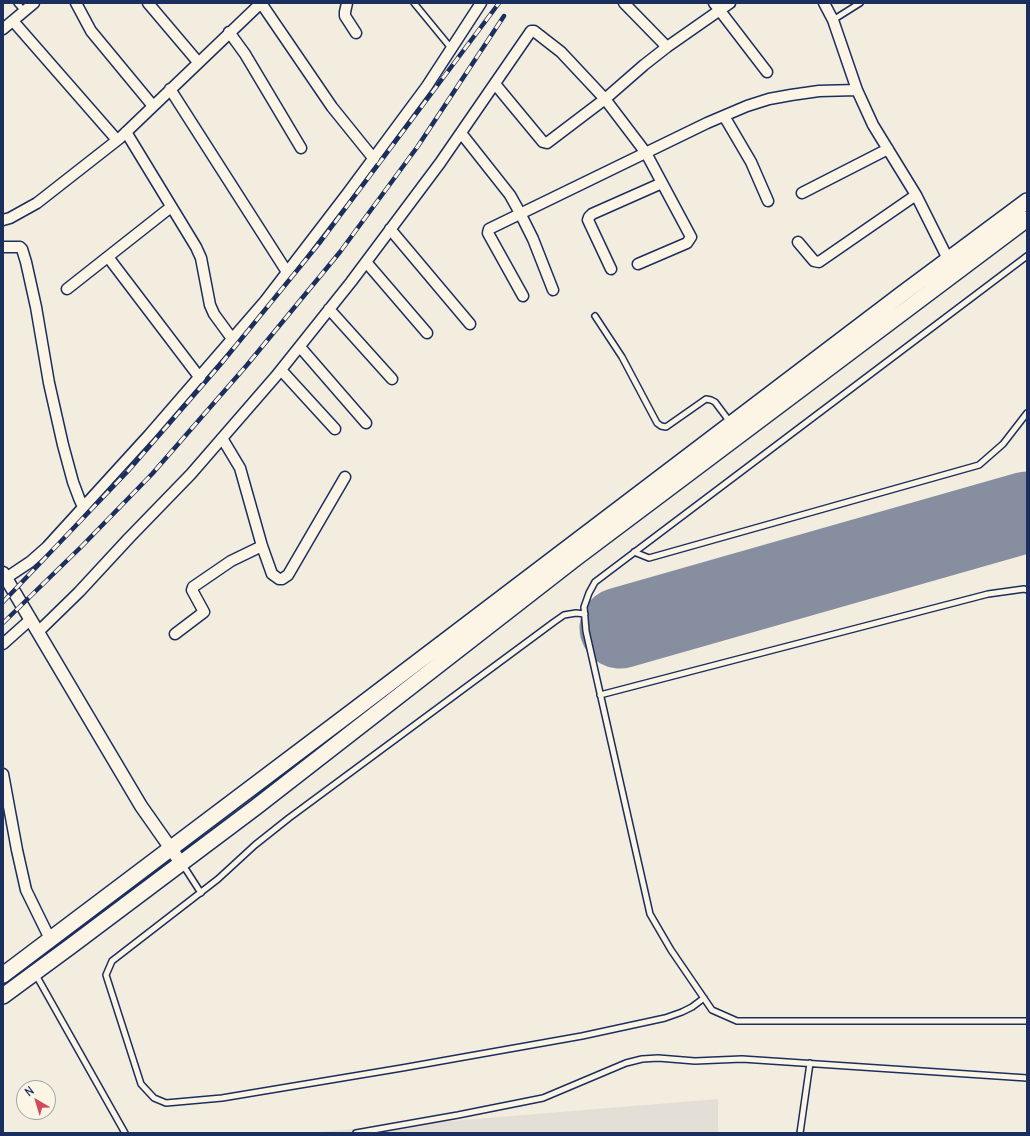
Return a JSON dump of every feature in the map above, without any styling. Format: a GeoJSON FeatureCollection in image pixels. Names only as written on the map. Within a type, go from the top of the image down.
{"type":"FeatureCollection","features":[{"type":"Feature","properties":{"kind":"main road"},"geometry":{"type":"LineString","coordinates":[[3,975],[948,259],[1027,201]]}},
{"type":"Feature","properties":{"kind":"main road"},"geometry":{"type":"LineString","coordinates":[[3,996],[256,807],[576,558],[1027,219]]}},
{"type":"Feature","properties":{"kind":"street"},"geometry":{"type":"LineString","coordinates":[[3,29],[34,3]]}},
{"type":"Feature","properties":{"kind":"street"},"geometry":{"type":"LineString","coordinates":[[76,3],[91,31],[153,106]]}},
{"type":"Feature","properties":{"kind":"street"},"geometry":{"type":"LineString","coordinates":[[148,3],[198,62]]}},
{"type":"Feature","properties":{"kind":"street"},"geometry":{"type":"LineString","coordinates":[[3,220],[10,218],[37,203],[117,140],[261,3],[332,107],[374,158]]}},
{"type":"Feature","properties":{"kind":"street"},"geometry":{"type":"LineString","coordinates":[[347,3],[345,12],[346,16],[356,33]]}},
{"type":"Feature","properties":{"kind":"street"},"geometry":{"type":"LineString","coordinates":[[181,863],[141,806],[31,619],[4,577],[30,562],[47,547],[233,340],[265,301],[374,158],[426,86],[481,3]]}},
{"type":"Feature","properties":{"kind":"street"},"geometry":{"type":"LineString","coordinates":[[624,3],[667,47]]}},
{"type":"Feature","properties":{"kind":"street"},"geometry":{"type":"LineString","coordinates":[[495,84],[545,143],[547,143],[605,99],[667,47],[697,27],[717,6],[730,3]]}},
{"type":"Feature","properties":{"kind":"street"},"geometry":{"type":"LineString","coordinates":[[824,3],[833,20],[857,90],[873,125],[916,195],[948,259],[951,276]]}},
{"type":"Feature","properties":{"kind":"street"},"geometry":{"type":"LineString","coordinates":[[717,6],[767,72]]}},
{"type":"Feature","properties":{"kind":"street"},"geometry":{"type":"LineString","coordinates":[[13,21],[117,140]]}},
{"type":"Feature","properties":{"kind":"street"},"geometry":{"type":"LineString","coordinates":[[38,632],[79,592],[191,474],[282,370],[366,262],[461,133],[520,49],[530,32],[534,31],[561,52],[605,99],[646,153],[690,237],[690,240],[687,243],[638,264]]}},
{"type":"Feature","properties":{"kind":"street"},"geometry":{"type":"LineString","coordinates":[[229,32],[245,54],[301,148]]}},
{"type":"Feature","properties":{"kind":"street"},"geometry":{"type":"LineString","coordinates":[[170,89],[287,272]]}},
{"type":"Feature","properties":{"kind":"street"},"geometry":{"type":"LineString","coordinates":[[523,296],[488,233],[490,229],[706,123],[747,106],[769,99],[790,95],[819,91],[857,90]]}},
{"type":"Feature","properties":{"kind":"street"},"geometry":{"type":"LineString","coordinates":[[724,116],[751,162],[768,201]]}},
{"type":"Feature","properties":{"kind":"street"},"geometry":{"type":"LineString","coordinates":[[126,132],[193,242],[201,258],[210,305],[214,314],[233,340]]}},
{"type":"Feature","properties":{"kind":"street"},"geometry":{"type":"LineString","coordinates":[[461,133],[510,196],[533,239],[554,290]]}},
{"type":"Feature","properties":{"kind":"street"},"geometry":{"type":"LineString","coordinates":[[802,193],[888,149]]}},
{"type":"Feature","properties":{"kind":"street"},"geometry":{"type":"LineString","coordinates":[[610,269],[588,220],[589,217],[592,214],[662,183]]}},
{"type":"Feature","properties":{"kind":"street"},"geometry":{"type":"LineString","coordinates":[[798,242],[814,261],[819,262],[916,195]]}},
{"type":"Feature","properties":{"kind":"street"},"geometry":{"type":"LineString","coordinates":[[67,289],[171,207]]}},
{"type":"Feature","properties":{"kind":"street"},"geometry":{"type":"LineString","coordinates":[[390,229],[470,324]]}},
{"type":"Feature","properties":{"kind":"street"},"geometry":{"type":"LineString","coordinates":[[3,247],[20,247],[22,249],[36,307],[49,383],[63,446],[73,482],[83,507]]}},
{"type":"Feature","properties":{"kind":"street"},"geometry":{"type":"LineString","coordinates":[[108,257],[200,378]]}},
{"type":"Feature","properties":{"kind":"street"},"geometry":{"type":"LineString","coordinates":[[366,262],[427,333]]}},
{"type":"Feature","properties":{"kind":"street"},"geometry":{"type":"LineString","coordinates":[[329,309],[392,379]]}},
{"type":"Feature","properties":{"kind":"street"},"geometry":{"type":"LineString","coordinates":[[300,347],[366,423]]}},
{"type":"Feature","properties":{"kind":"street"},"geometry":{"type":"LineString","coordinates":[[282,370],[335,429]]}},
{"type":"Feature","properties":{"kind":"street"},"geometry":{"type":"LineString","coordinates":[[222,438],[240,468],[262,546],[272,574],[279,579],[285,578],[345,477]]}},
{"type":"Feature","properties":{"kind":"street"},"geometry":{"type":"LineString","coordinates":[[175,634],[204,612],[192,590],[193,587],[231,561],[262,546]]}},
{"type":"Feature","properties":{"kind":"street"},"geometry":{"type":"LineString","coordinates":[[3,644],[31,619]]}},
{"type":"Feature","properties":{"kind":"street"},"geometry":{"type":"LineString","coordinates":[[3,774],[26,890],[50,939]]}},
{"type":"Feature","properties":{"kind":"lane"},"geometry":{"type":"LineString","coordinates":[[17,3],[24,11]]}},
{"type":"Feature","properties":{"kind":"lane"},"geometry":{"type":"LineString","coordinates":[[414,3],[451,48]]}},
{"type":"Feature","properties":{"kind":"lane"},"geometry":{"type":"LineString","coordinates":[[833,20],[860,3]]}},
{"type":"Feature","properties":{"kind":"lane"},"geometry":{"type":"LineString","coordinates":[[1027,256],[595,582],[588,592],[584,607],[586,631],[650,914],[671,950],[712,1010],[737,1022],[1027,1021]]}},
{"type":"Feature","properties":{"kind":"lane"},"geometry":{"type":"LineString","coordinates":[[595,316],[619,352],[656,423],[661,426],[666,426],[706,400],[715,402],[732,423]]}},
{"type":"Feature","properties":{"kind":"lane"},"geometry":{"type":"LineString","coordinates":[[634,552],[649,558],[979,465],[1003,444],[1027,413]]}},
{"type":"Feature","properties":{"kind":"lane"},"geometry":{"type":"LineString","coordinates":[[600,695],[988,594],[1024,589],[1027,590]]}},
{"type":"Feature","properties":{"kind":"lane"},"geometry":{"type":"LineString","coordinates":[[584,614],[576,613],[564,615],[255,844],[201,893],[112,961],[106,975],[141,1084],[154,1098],[166,1103],[222,1098],[582,1036],[665,1018],[692,1007],[704,998]]}},
{"type":"Feature","properties":{"kind":"lane"},"geometry":{"type":"LineString","coordinates":[[181,863],[201,893]]}},
{"type":"Feature","properties":{"kind":"lane"},"geometry":{"type":"LineString","coordinates":[[35,972],[124,1133]]}},
{"type":"Feature","properties":{"kind":"lane"},"geometry":{"type":"LineString","coordinates":[[356,1133],[543,1098],[626,1063],[642,1059],[658,1058],[695,1061],[742,1059],[810,1062],[1027,1078]]}},
{"type":"Feature","properties":{"kind":"lane"},"geometry":{"type":"LineString","coordinates":[[800,1133],[810,1062]]}},
{"type":"Feature","properties":{"kind":"shaded area"},"geometry":{"type":"Polygon","coordinates":[[[718,1099],[718,1133],[305,1133],[718,1099]]]}},
{"type":"Feature","properties":{"kind":"runway"},"geometry":{"type":"LineString","coordinates":[[620,628],[1027,512]]}},
{"type":"Feature","properties":{"kind":"railway"},"geometry":{"type":"LineString","coordinates":[[3,602],[128,471],[220,365],[321,241],[499,3]]}},
{"type":"Feature","properties":{"kind":"railway"},"geometry":{"type":"LineString","coordinates":[[3,623],[82,546],[152,474],[247,365],[340,252],[418,146],[504,16]]}}]}
